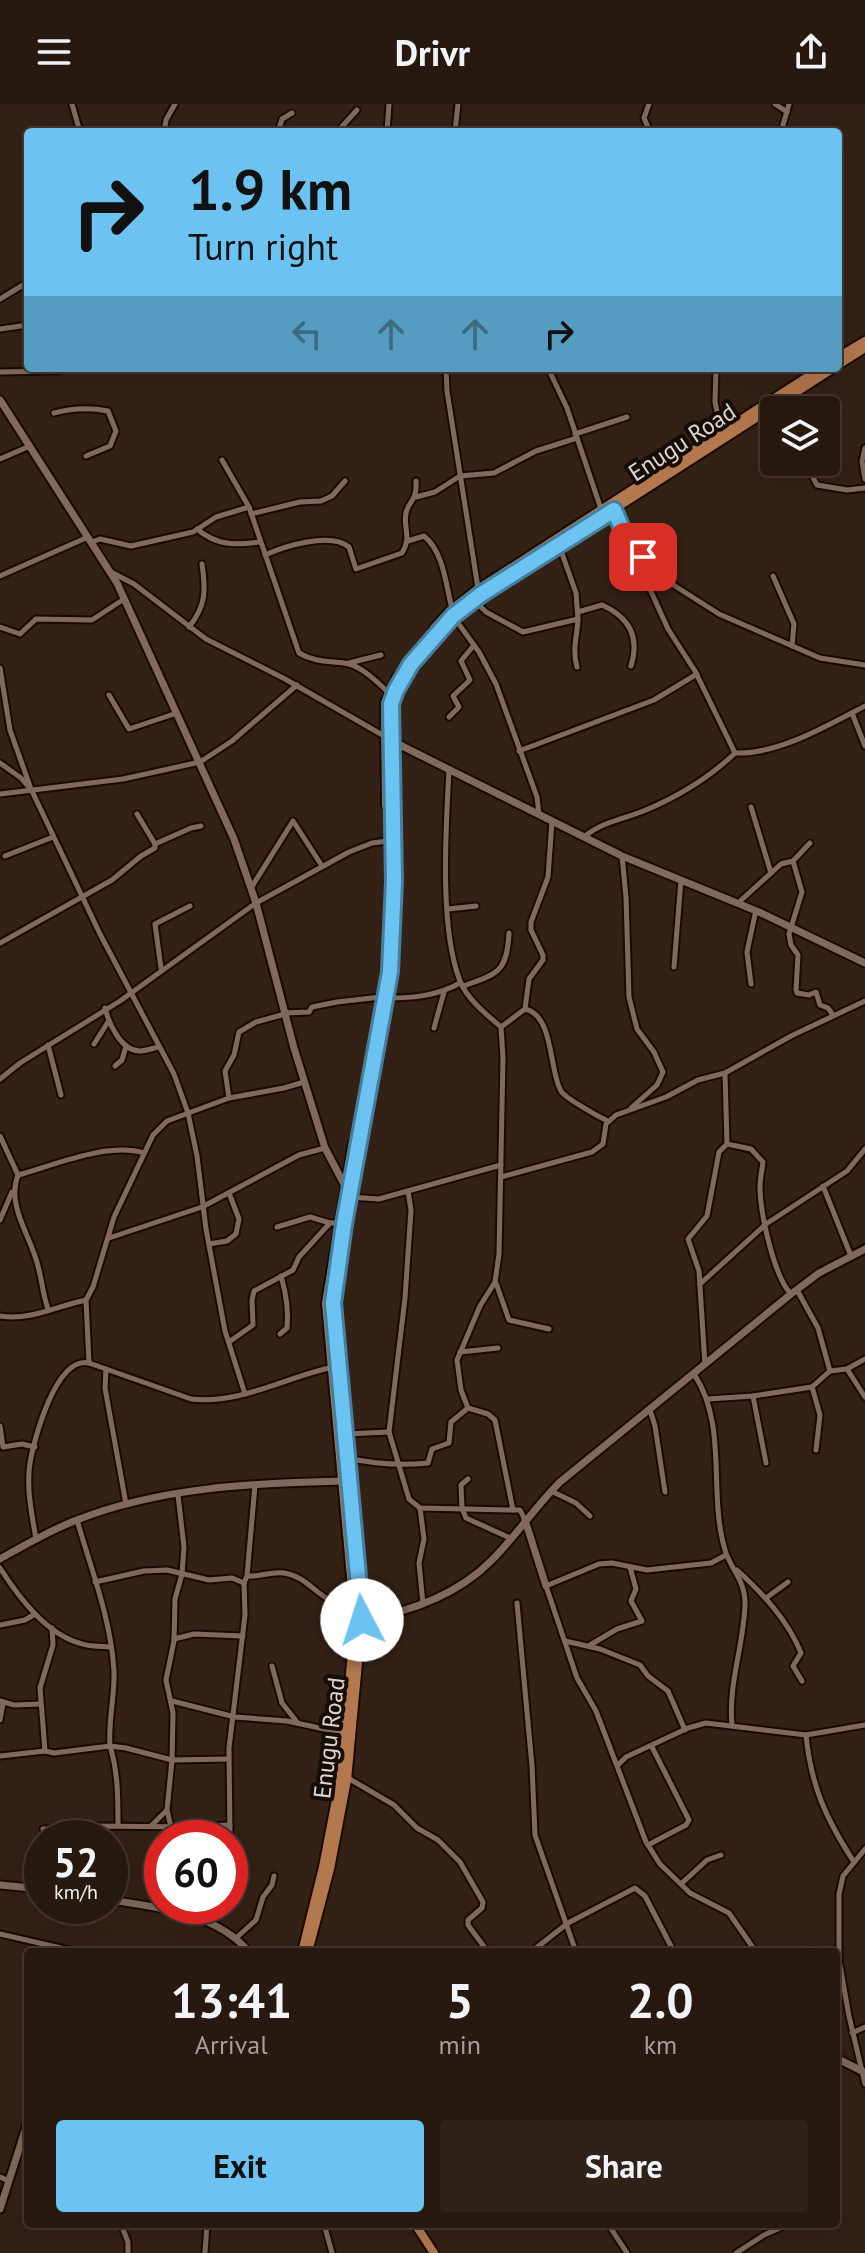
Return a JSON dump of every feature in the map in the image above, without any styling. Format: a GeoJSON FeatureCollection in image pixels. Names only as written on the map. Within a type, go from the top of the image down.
{"type":"FeatureCollection","features":[{"type":"Feature","properties":{"kind":"main road"},"geometry":{"type":"LineString","coordinates":[[842,355],[865,341]]}},
{"type":"Feature","properties":{"kind":"main road","name":"Enugu Road"},"geometry":{"type":"LineString","coordinates":[[842,363],[865,348]]}},
{"type":"Feature","properties":{"kind":"main road"},"geometry":{"type":"LineString","coordinates":[[384,998],[389,910],[385,703],[407,661],[478,589],[815,372]]}},
{"type":"Feature","properties":{"kind":"main road","name":"Enugu Road"},"geometry":{"type":"LineString","coordinates":[[797,396],[829,372]]}},
{"type":"Feature","properties":{"kind":"main road","name":"Enugu Road"},"geometry":{"type":"LineString","coordinates":[[306,1948],[330,1869],[347,1777],[358,1621],[345,1434],[334,1367],[333,1303],[348,1191],[384,998],[394,912],[387,738],[391,704],[396,690],[423,649],[453,613],[760,421]]}},
{"type":"Feature","properties":{"kind":"main road"},"geometry":{"type":"LineString","coordinates":[[306,1948],[337,1794],[358,1621],[354,1608],[326,1303],[334,1223],[348,1191]]}},
{"type":"Feature","properties":{"kind":"main road"},"geometry":{"type":"LineString","coordinates":[[418,2228],[433,2252]]}},
{"type":"Feature","properties":{"kind":"street"},"geometry":{"type":"LineString","coordinates":[[72,104],[79,128]]}},
{"type":"Feature","properties":{"kind":"street"},"geometry":{"type":"LineString","coordinates":[[165,128],[175,104]]}},
{"type":"Feature","properties":{"kind":"street"},"geometry":{"type":"LineString","coordinates":[[387,128],[389,104]]}},
{"type":"Feature","properties":{"kind":"street"},"geometry":{"type":"LineString","coordinates":[[455,128],[458,104]]}},
{"type":"Feature","properties":{"kind":"street"},"geometry":{"type":"LineString","coordinates":[[648,128],[644,118],[649,104]]}},
{"type":"Feature","properties":{"kind":"street"},"geometry":{"type":"LineString","coordinates":[[775,104],[787,112]]}},
{"type":"Feature","properties":{"kind":"street"},"geometry":{"type":"LineString","coordinates":[[782,128],[789,104]]}},
{"type":"Feature","properties":{"kind":"street"},"geometry":{"type":"LineString","coordinates":[[341,128],[357,110]]}},
{"type":"Feature","properties":{"kind":"street"},"geometry":{"type":"LineString","coordinates":[[279,128],[282,119],[292,113]]}},
{"type":"Feature","properties":{"kind":"street"},"geometry":{"type":"LineString","coordinates":[[0,299],[24,284]]}},
{"type":"Feature","properties":{"kind":"street"},"geometry":{"type":"LineString","coordinates":[[0,329],[24,326]]}},
{"type":"Feature","properties":{"kind":"street"},"geometry":{"type":"LineString","coordinates":[[0,372],[24,372]]}},
{"type":"Feature","properties":{"kind":"street"},"geometry":{"type":"LineString","coordinates":[[446,372],[478,589]]}},
{"type":"Feature","properties":{"kind":"street"},"geometry":{"type":"LineString","coordinates":[[550,372],[567,408],[601,510]]}},
{"type":"Feature","properties":{"kind":"street"},"geometry":{"type":"LineString","coordinates":[[716,372],[715,402],[722,432]]}},
{"type":"Feature","properties":{"kind":"street"},"geometry":{"type":"LineString","coordinates":[[0,400],[110,571],[234,839],[256,903],[284,1014],[325,1148],[348,1191],[379,1199],[501,1165]]}},
{"type":"Feature","properties":{"kind":"street"},"geometry":{"type":"LineString","coordinates":[[54,413],[72,408],[108,411],[116,431],[110,446],[86,456]]}},
{"type":"Feature","properties":{"kind":"street"},"geometry":{"type":"LineString","coordinates":[[416,497],[435,492],[460,476],[494,473],[536,451],[627,417]]}},
{"type":"Feature","properties":{"kind":"street"},"geometry":{"type":"LineString","coordinates":[[0,459],[30,446]]}},
{"type":"Feature","properties":{"kind":"street"},"geometry":{"type":"LineString","coordinates":[[865,448],[862,461],[865,479]]}},
{"type":"Feature","properties":{"kind":"street"},"geometry":{"type":"LineString","coordinates":[[222,460],[249,507],[299,653],[326,663],[348,663],[381,655]]}},
{"type":"Feature","properties":{"kind":"street"},"geometry":{"type":"LineString","coordinates":[[812,476],[817,485],[847,490],[865,488]]}},
{"type":"Feature","properties":{"kind":"street"},"geometry":{"type":"LineString","coordinates":[[251,514],[300,502],[321,501],[332,496],[345,481]]}},
{"type":"Feature","properties":{"kind":"street"},"geometry":{"type":"LineString","coordinates":[[265,555],[287,545],[337,540],[349,547],[356,569],[402,553],[408,541],[406,510],[416,497],[416,481]]}},
{"type":"Feature","properties":{"kind":"street"},"geometry":{"type":"LineString","coordinates":[[0,576],[90,539],[131,546],[197,529],[216,517],[249,507]]}},
{"type":"Feature","properties":{"kind":"street"},"geometry":{"type":"LineString","coordinates":[[614,510],[668,629],[697,674],[735,753]]}},
{"type":"Feature","properties":{"kind":"street"},"geometry":{"type":"LineString","coordinates":[[197,529],[217,543],[240,545],[260,542]]}},
{"type":"Feature","properties":{"kind":"street"},"geometry":{"type":"LineString","coordinates":[[408,541],[424,536],[431,543],[444,574],[453,613],[496,684],[537,797],[539,814]]}},
{"type":"Feature","properties":{"kind":"street"},"geometry":{"type":"LineString","coordinates":[[559,545],[576,593],[578,616],[572,651],[577,667]]}},
{"type":"Feature","properties":{"kind":"street"},"geometry":{"type":"LineString","coordinates":[[633,554],[643,557],[675,586],[719,614],[820,658],[865,665]]}},
{"type":"Feature","properties":{"kind":"street"},"geometry":{"type":"LineString","coordinates":[[189,627],[202,608],[206,590],[202,564]]}},
{"type":"Feature","properties":{"kind":"street"},"geometry":{"type":"LineString","coordinates":[[110,571],[134,584],[189,627],[227,651],[297,685],[387,738],[622,856],[756,910],[865,963]]}},
{"type":"Feature","properties":{"kind":"street"},"geometry":{"type":"LineString","coordinates":[[773,576],[794,624],[792,646]]}},
{"type":"Feature","properties":{"kind":"street"},"geometry":{"type":"LineString","coordinates":[[0,627],[20,634],[36,619],[92,620],[124,599]]}},
{"type":"Feature","properties":{"kind":"street"},"geometry":{"type":"LineString","coordinates":[[473,600],[486,612],[523,632],[578,616],[602,605],[624,616],[632,631],[635,651],[631,666]]}},
{"type":"Feature","properties":{"kind":"street"},"geometry":{"type":"LineString","coordinates":[[449,717],[459,707],[453,696],[470,680],[461,661],[474,645]]}},
{"type":"Feature","properties":{"kind":"street"},"geometry":{"type":"LineString","coordinates":[[348,663],[389,693]]}},
{"type":"Feature","properties":{"kind":"street"},"geometry":{"type":"LineString","coordinates":[[0,672],[10,730],[31,789],[83,898],[174,1074],[188,1113],[209,1244],[229,1342],[245,1394]]}},
{"type":"Feature","properties":{"kind":"street"},"geometry":{"type":"LineString","coordinates":[[519,751],[654,700],[697,674]]}},
{"type":"Feature","properties":{"kind":"street"},"geometry":{"type":"LineString","coordinates":[[0,794],[123,779],[200,762],[232,741],[297,685]]}},
{"type":"Feature","properties":{"kind":"street"},"geometry":{"type":"LineString","coordinates":[[109,695],[129,729],[178,713]]}},
{"type":"Feature","properties":{"kind":"street"},"geometry":{"type":"LineString","coordinates":[[583,837],[601,825],[646,810],[690,788],[718,770],[735,753],[747,753],[802,738],[865,706]]}},
{"type":"Feature","properties":{"kind":"street"},"geometry":{"type":"LineString","coordinates":[[852,713],[865,746]]}},
{"type":"Feature","properties":{"kind":"street"},"geometry":{"type":"LineString","coordinates":[[0,763],[31,789]]}},
{"type":"Feature","properties":{"kind":"street"},"geometry":{"type":"LineString","coordinates":[[449,769],[448,909],[461,984],[501,1027],[499,1254],[495,1282],[480,1306],[457,1360],[461,1390],[468,1408]]}},
{"type":"Feature","properties":{"kind":"street"},"geometry":{"type":"LineString","coordinates":[[751,807],[772,874]]}},
{"type":"Feature","properties":{"kind":"street"},"geometry":{"type":"LineString","coordinates":[[137,814],[155,844]]}},
{"type":"Feature","properties":{"kind":"street"},"geometry":{"type":"LineString","coordinates":[[251,889],[293,821],[322,866]]}},
{"type":"Feature","properties":{"kind":"street"},"geometry":{"type":"LineString","coordinates":[[501,1027],[525,1009],[529,979],[543,960],[531,930],[531,922],[548,877],[552,821]]}},
{"type":"Feature","properties":{"kind":"street"},"geometry":{"type":"LineString","coordinates":[[0,943],[112,880],[155,848],[155,844],[201,826]]}},
{"type":"Feature","properties":{"kind":"street"},"geometry":{"type":"LineString","coordinates":[[5,856],[53,837]]}},
{"type":"Feature","properties":{"kind":"street"},"geometry":{"type":"LineString","coordinates":[[0,1079],[120,1001],[256,903],[322,866],[372,843],[388,841]]}},
{"type":"Feature","properties":{"kind":"street"},"geometry":{"type":"LineString","coordinates":[[738,903],[781,864],[793,861],[810,843]]}},
{"type":"Feature","properties":{"kind":"street"},"geometry":{"type":"LineString","coordinates":[[622,856],[629,997],[637,1029],[654,1052],[663,1072],[642,1103]]}},
{"type":"Feature","properties":{"kind":"street"},"geometry":{"type":"LineString","coordinates":[[793,861],[802,892],[790,938],[797,951],[799,965],[796,992],[809,995],[816,992],[820,1005],[828,1008],[833,1015]]}},
{"type":"Feature","properties":{"kind":"street"},"geometry":{"type":"LineString","coordinates":[[674,967],[681,879]]}},
{"type":"Feature","properties":{"kind":"street"},"geometry":{"type":"LineString","coordinates":[[161,969],[155,924],[190,906]]}},
{"type":"Feature","properties":{"kind":"street"},"geometry":{"type":"LineString","coordinates":[[448,909],[476,906]]}},
{"type":"Feature","properties":{"kind":"street"},"geometry":{"type":"LineString","coordinates":[[751,984],[747,952],[756,910]]}},
{"type":"Feature","properties":{"kind":"street"},"geometry":{"type":"LineString","coordinates":[[229,1098],[225,1071],[234,1055],[239,1032],[256,1022],[284,1014],[309,1012],[312,1007],[337,1002],[413,998],[444,992],[493,975],[500,970],[508,953],[509,933]]}},
{"type":"Feature","properties":{"kind":"street"},"geometry":{"type":"LineString","coordinates":[[434,1028],[444,992]]}},
{"type":"Feature","properties":{"kind":"street"},"geometry":{"type":"LineString","coordinates":[[501,1177],[596,1150],[603,1144],[608,1121],[698,1080],[725,1073],[865,1001]]}},
{"type":"Feature","properties":{"kind":"street"},"geometry":{"type":"LineString","coordinates":[[105,1008],[108,1021],[126,1046],[136,1051],[159,1047]]}},
{"type":"Feature","properties":{"kind":"street"},"geometry":{"type":"LineString","coordinates":[[525,1009],[534,1012],[541,1022],[558,1085],[564,1096],[608,1121]]}},
{"type":"Feature","properties":{"kind":"street"},"geometry":{"type":"LineString","coordinates":[[94,1044],[108,1021]]}},
{"type":"Feature","properties":{"kind":"street"},"geometry":{"type":"LineString","coordinates":[[105,1030],[113,1029]]}},
{"type":"Feature","properties":{"kind":"street"},"geometry":{"type":"LineString","coordinates":[[48,1045],[61,1095]]}},
{"type":"Feature","properties":{"kind":"street"},"geometry":{"type":"LineString","coordinates":[[115,1066],[122,1060],[126,1046]]}},
{"type":"Feature","properties":{"kind":"street"},"geometry":{"type":"LineString","coordinates":[[705,1365],[698,1266],[688,1239],[705,1219],[719,1152],[727,1144],[725,1073]]}},
{"type":"Feature","properties":{"kind":"street"},"geometry":{"type":"LineString","coordinates":[[89,1363],[86,1300],[93,1287],[114,1217],[159,1127],[229,1098],[304,1082]]}},
{"type":"Feature","properties":{"kind":"street"},"geometry":{"type":"LineString","coordinates":[[649,1094],[654,1102]]}},
{"type":"Feature","properties":{"kind":"street"},"geometry":{"type":"LineString","coordinates":[[0,1136],[18,1175],[0,1220]]}},
{"type":"Feature","properties":{"kind":"street"},"geometry":{"type":"LineString","coordinates":[[727,1144],[751,1149],[763,1162],[760,1185],[780,1281],[794,1292],[818,1328],[830,1371]]}},
{"type":"Feature","properties":{"kind":"street"},"geometry":{"type":"LineString","coordinates":[[108,1239],[202,1207],[299,1155],[325,1148]]}},
{"type":"Feature","properties":{"kind":"street"},"geometry":{"type":"LineString","coordinates":[[18,1175],[104,1151],[122,1149],[144,1153]]}},
{"type":"Feature","properties":{"kind":"street"},"geometry":{"type":"LineString","coordinates":[[700,1284],[766,1224],[847,1171],[865,1149]]}},
{"type":"Feature","properties":{"kind":"street"},"geometry":{"type":"LineString","coordinates":[[823,1186],[851,1256]]}},
{"type":"Feature","properties":{"kind":"street"},"geometry":{"type":"LineString","coordinates":[[13,1191],[38,1266],[48,1309]]}},
{"type":"Feature","properties":{"kind":"street"},"geometry":{"type":"LineString","coordinates":[[408,1191],[411,1210],[408,1254],[389,1432],[409,1499],[420,1508],[520,1510],[577,1678],[596,1711],[648,1845],[660,1864],[690,1893],[729,1913],[753,1948]]}},
{"type":"Feature","properties":{"kind":"street"},"geometry":{"type":"LineString","coordinates":[[209,1244],[227,1241],[236,1234],[239,1219],[229,1193]]}},
{"type":"Feature","properties":{"kind":"street"},"geometry":{"type":"LineString","coordinates":[[277,1227],[310,1217],[334,1223]]}},
{"type":"Feature","properties":{"kind":"street"},"geometry":{"type":"LineString","coordinates":[[229,1342],[253,1325],[254,1291],[293,1270],[299,1257],[334,1223]]}},
{"type":"Feature","properties":{"kind":"street"},"geometry":{"type":"LineString","coordinates":[[358,1621],[405,1612],[423,1604],[490,1562],[551,1491],[794,1292],[819,1273],[865,1249]]}},
{"type":"Feature","properties":{"kind":"street"},"geometry":{"type":"LineString","coordinates":[[280,1334],[287,1328],[288,1321],[287,1296],[281,1276]]}},
{"type":"Feature","properties":{"kind":"street"},"geometry":{"type":"LineString","coordinates":[[495,1282],[507,1318],[549,1329]]}},
{"type":"Feature","properties":{"kind":"street"},"geometry":{"type":"LineString","coordinates":[[0,1316],[13,1318],[41,1314],[48,1309],[86,1300]]}},
{"type":"Feature","properties":{"kind":"street"},"geometry":{"type":"LineString","coordinates":[[460,1352],[498,1348]]}},
{"type":"Feature","properties":{"kind":"street"},"geometry":{"type":"LineString","coordinates":[[708,1399],[812,1387],[830,1371],[847,1369],[865,1359]]}},
{"type":"Feature","properties":{"kind":"street"},"geometry":{"type":"LineString","coordinates":[[36,1539],[30,1465],[42,1420],[60,1379],[72,1365],[83,1361],[191,1399],[207,1401],[245,1394],[334,1367]]}},
{"type":"Feature","properties":{"kind":"street"},"geometry":{"type":"LineString","coordinates":[[106,1369],[105,1388],[126,1505]]}},
{"type":"Feature","properties":{"kind":"street"},"geometry":{"type":"LineString","coordinates":[[847,1369],[865,1397]]}},
{"type":"Feature","properties":{"kind":"street"},"geometry":{"type":"LineString","coordinates":[[694,1374],[708,1399],[715,1442],[716,1508],[726,1555],[766,1598],[796,1639],[801,1653],[793,1666],[802,1681]]}},
{"type":"Feature","properties":{"kind":"street"},"geometry":{"type":"LineString","coordinates":[[812,1387],[820,1415],[816,1450]]}},
{"type":"Feature","properties":{"kind":"street"},"geometry":{"type":"LineString","coordinates":[[753,1396],[766,1463]]}},
{"type":"Feature","properties":{"kind":"street"},"geometry":{"type":"LineString","coordinates":[[347,1458],[401,1466],[429,1462],[432,1449],[449,1443],[451,1422],[468,1408]]}},
{"type":"Feature","properties":{"kind":"street"},"geometry":{"type":"LineString","coordinates":[[468,1408],[488,1414],[498,1426],[513,1510]]}},
{"type":"Feature","properties":{"kind":"street"},"geometry":{"type":"LineString","coordinates":[[650,1410],[665,1492]]}},
{"type":"Feature","properties":{"kind":"street"},"geometry":{"type":"LineString","coordinates":[[0,1426],[3,1447],[22,1444],[35,1447]]}},
{"type":"Feature","properties":{"kind":"street"},"geometry":{"type":"LineString","coordinates":[[345,1434],[389,1432]]}},
{"type":"Feature","properties":{"kind":"street"},"geometry":{"type":"LineString","coordinates":[[468,1479],[461,1485],[462,1508],[469,1520],[510,1538]]}},
{"type":"Feature","properties":{"kind":"street"},"geometry":{"type":"LineString","coordinates":[[0,1559],[77,1520],[126,1505],[255,1484],[343,1481]]}},
{"type":"Feature","properties":{"kind":"street"},"geometry":{"type":"LineString","coordinates":[[230,1820],[229,1759],[255,1484]]}},
{"type":"Feature","properties":{"kind":"street"},"geometry":{"type":"LineString","coordinates":[[551,1491],[576,1503],[590,1516]]}},
{"type":"Feature","properties":{"kind":"street"},"geometry":{"type":"LineString","coordinates":[[169,1820],[167,1810],[172,1760],[172,1701],[166,1680],[174,1639],[175,1599],[182,1574],[184,1547],[178,1495]]}},
{"type":"Feature","properties":{"kind":"street"},"geometry":{"type":"LineString","coordinates":[[420,1508],[424,1539],[419,1563],[423,1604]]}},
{"type":"Feature","properties":{"kind":"street"},"geometry":{"type":"LineString","coordinates":[[77,1520],[106,1619],[111,1647],[114,1673],[110,1746],[116,1765],[120,1800],[118,1820]]}},
{"type":"Feature","properties":{"kind":"street"},"geometry":{"type":"LineString","coordinates":[[546,1586],[599,1564],[612,1563],[647,1570],[711,1563],[726,1555]]}},
{"type":"Feature","properties":{"kind":"street"},"geometry":{"type":"LineString","coordinates":[[589,1646],[617,1629],[642,1621],[631,1601],[636,1589],[630,1566]]}},
{"type":"Feature","properties":{"kind":"street"},"geometry":{"type":"LineString","coordinates":[[0,1568],[35,1614],[52,1628],[78,1643],[111,1647]]}},
{"type":"Feature","properties":{"kind":"street"},"geometry":{"type":"LineString","coordinates":[[732,1725],[730,1699],[742,1637],[745,1598],[736,1569]]}},
{"type":"Feature","properties":{"kind":"street"},"geometry":{"type":"LineString","coordinates":[[95,1582],[144,1571],[167,1570],[209,1580],[265,1577],[272,1572],[295,1575],[329,1599],[354,1608]]}},
{"type":"Feature","properties":{"kind":"street"},"geometry":{"type":"LineString","coordinates":[[766,1598],[788,1582]]}},
{"type":"Feature","properties":{"kind":"street"},"geometry":{"type":"LineString","coordinates":[[517,1603],[535,1835],[574,1948]]}},
{"type":"Feature","properties":{"kind":"street"},"geometry":{"type":"LineString","coordinates":[[0,1625],[25,1620],[35,1614]]}},
{"type":"Feature","properties":{"kind":"street"},"geometry":{"type":"LineString","coordinates":[[45,1751],[40,1688],[53,1645],[52,1628]]}},
{"type":"Feature","properties":{"kind":"street"},"geometry":{"type":"LineString","coordinates":[[174,1639],[194,1634],[243,1636]]}},
{"type":"Feature","properties":{"kind":"street"},"geometry":{"type":"LineString","coordinates":[[565,1641],[589,1646],[640,1665],[672,1697],[676,1714],[685,1730]]}},
{"type":"Feature","properties":{"kind":"street"},"geometry":{"type":"LineString","coordinates":[[272,1666],[282,1703],[298,1723]]}},
{"type":"Feature","properties":{"kind":"street"},"geometry":{"type":"LineString","coordinates":[[172,1701],[235,1717],[298,1723],[344,1734]]}},
{"type":"Feature","properties":{"kind":"street"},"geometry":{"type":"LineString","coordinates":[[0,1720],[1,1702],[41,1704]]}},
{"type":"Feature","properties":{"kind":"street"},"geometry":{"type":"LineString","coordinates":[[618,1765],[626,1757],[706,1723],[806,1735],[865,1725]]}},
{"type":"Feature","properties":{"kind":"street"},"geometry":{"type":"LineString","coordinates":[[806,1735],[809,1767],[825,1815],[854,1862]]}},
{"type":"Feature","properties":{"kind":"street"},"geometry":{"type":"LineString","coordinates":[[0,1756],[110,1746],[172,1760],[229,1759]]}},
{"type":"Feature","properties":{"kind":"street"},"geometry":{"type":"LineString","coordinates":[[648,1845],[686,1825],[689,1820],[652,1747]]}},
{"type":"Feature","properties":{"kind":"street"},"geometry":{"type":"LineString","coordinates":[[613,1754],[626,1757]]}},
{"type":"Feature","properties":{"kind":"street"},"geometry":{"type":"LineString","coordinates":[[347,1777],[394,1805],[460,1862],[483,1902],[482,1908],[468,1920],[468,1925],[485,1948]]}},
{"type":"Feature","properties":{"kind":"street"},"geometry":{"type":"LineString","coordinates":[[158,1820],[167,1810]]}},
{"type":"Feature","properties":{"kind":"street"},"geometry":{"type":"LineString","coordinates":[[838,1948],[839,1894],[843,1876],[865,1849]]}},
{"type":"Feature","properties":{"kind":"street"},"geometry":{"type":"LineString","coordinates":[[681,1884],[707,1860],[721,1855]]}},
{"type":"Feature","properties":{"kind":"street"},"geometry":{"type":"LineString","coordinates":[[859,1855],[865,1863]]}},
{"type":"Feature","properties":{"kind":"street"},"geometry":{"type":"LineString","coordinates":[[236,1938],[256,1920],[274,1876]]}},
{"type":"Feature","properties":{"kind":"street"},"geometry":{"type":"LineString","coordinates":[[0,1885],[24,1887]]}},
{"type":"Feature","properties":{"kind":"street"},"geometry":{"type":"LineString","coordinates":[[536,1948],[568,1923],[635,1888],[645,1896],[672,1948]]}},
{"type":"Feature","properties":{"kind":"street"},"geometry":{"type":"LineString","coordinates":[[212,1924],[236,1938],[245,1948]]}},
{"type":"Feature","properties":{"kind":"street"},"geometry":{"type":"LineString","coordinates":[[560,1928],[567,1932]]}},
{"type":"Feature","properties":{"kind":"street"},"geometry":{"type":"LineString","coordinates":[[0,1934],[61,1948]]}},
{"type":"Feature","properties":{"kind":"street"},"geometry":{"type":"LineString","coordinates":[[840,1971],[865,2084]]}},
{"type":"Feature","properties":{"kind":"street"},"geometry":{"type":"LineString","coordinates":[[852,2033],[865,2027]]}},
{"type":"Feature","properties":{"kind":"street"},"geometry":{"type":"LineString","coordinates":[[840,2060],[862,2071]]}},
{"type":"Feature","properties":{"kind":"street"},"geometry":{"type":"LineString","coordinates":[[0,2209],[24,2134]]}},
{"type":"Feature","properties":{"kind":"street"},"geometry":{"type":"LineString","coordinates":[[0,2177],[9,2181]]}},
{"type":"Feature","properties":{"kind":"street"},"geometry":{"type":"LineString","coordinates":[[123,2228],[128,2253]]}},
{"type":"Feature","properties":{"kind":"street"},"geometry":{"type":"LineString","coordinates":[[205,2253],[207,2228]]}},
{"type":"Feature","properties":{"kind":"street"},"geometry":{"type":"LineString","coordinates":[[325,2228],[332,2253]]}},
{"type":"Feature","properties":{"kind":"street"},"geometry":{"type":"LineString","coordinates":[[611,2228],[627,2253]]}},
{"type":"Feature","properties":{"kind":"street"},"geometry":{"type":"LineString","coordinates":[[736,2253],[780,2228]]}},
{"type":"Feature","properties":{"kind":"route"},"geometry":{"type":"LineString","coordinates":[[362,1620],[333,1303],[344,1224],[390,972],[394,912],[392,699],[411,664],[453,616],[480,595],[614,510],[633,554],[643,557]]}}]}
